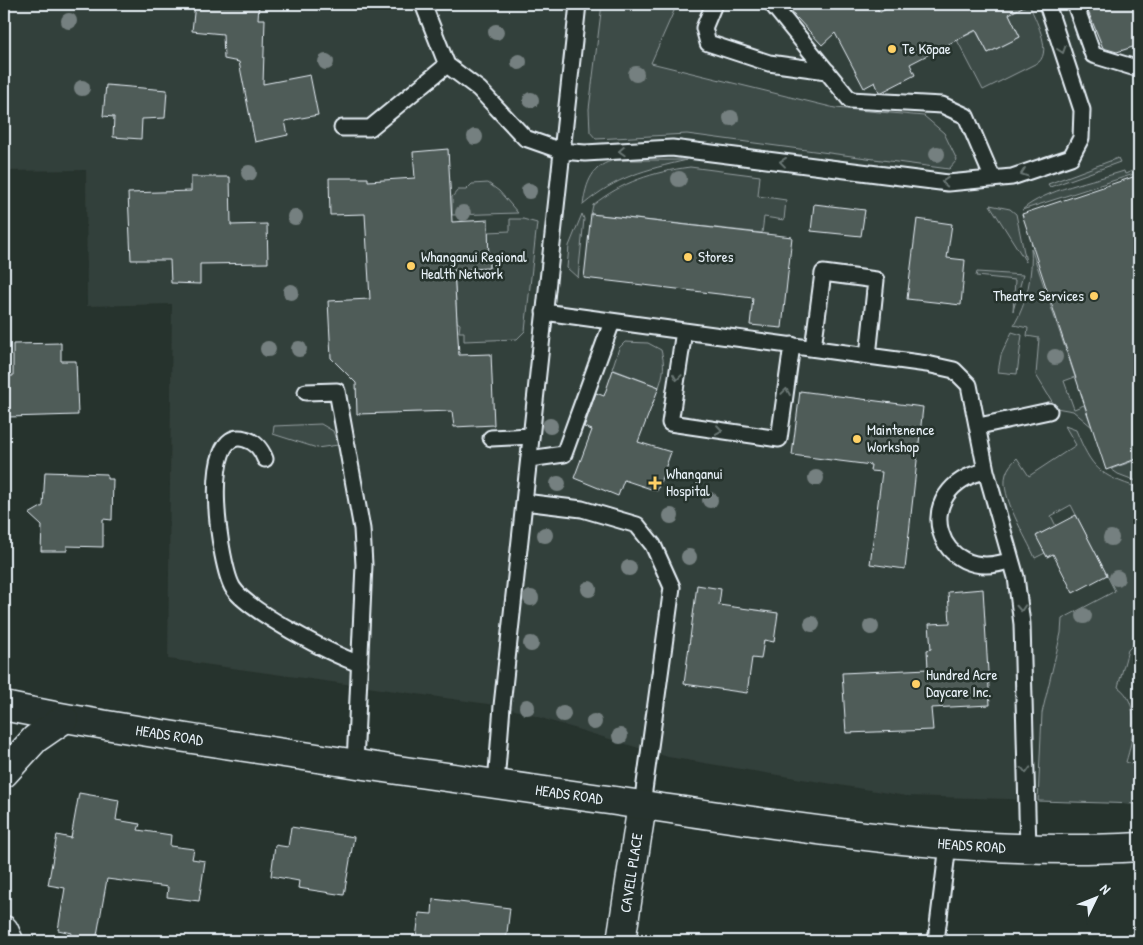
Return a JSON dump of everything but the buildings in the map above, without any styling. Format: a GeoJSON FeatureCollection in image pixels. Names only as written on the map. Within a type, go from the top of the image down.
{"type":"FeatureCollection","features":[{"type":"Feature","properties":{"kind":"main road","name":"HEADS ROAD"},"geometry":{"type":"LineString","coordinates":[[4,706],[64,719],[356,764],[642,805],[948,845],[1028,849],[1139,847]]}},
{"type":"Feature","properties":{"kind":"main road"},"geometry":{"type":"LineString","coordinates":[[4,773],[35,739],[64,719]]}},
{"type":"Feature","properties":{"kind":"main road","name":"CAVELL PLACE"},"geometry":{"type":"LineString","coordinates":[[621,941],[642,805]]}},
{"type":"Feature","properties":{"kind":"main road"},"geometry":{"type":"LineString","coordinates":[[4,930],[9,941]]}},
{"type":"Feature","properties":{"kind":"lane"},"geometry":{"type":"LineString","coordinates":[[423,4],[447,64],[479,89],[525,138],[562,151],[585,153],[672,148],[948,183],[1012,177],[1071,157],[1081,138],[1082,110],[1047,4]]}},
{"type":"Feature","properties":{"kind":"lane"},"geometry":{"type":"LineString","coordinates":[[714,4],[704,28],[708,43],[768,63],[827,71]]}},
{"type":"Feature","properties":{"kind":"lane"},"geometry":{"type":"LineString","coordinates":[[772,4],[850,100],[942,105],[966,116],[993,179]]}},
{"type":"Feature","properties":{"kind":"lane"},"geometry":{"type":"LineString","coordinates":[[1075,4],[1093,55],[1139,69]]}},
{"type":"Feature","properties":{"kind":"lane"},"geometry":{"type":"LineString","coordinates":[[496,784],[530,436],[562,151],[576,5]]}},
{"type":"Feature","properties":{"kind":"lane"},"geometry":{"type":"LineString","coordinates":[[342,128],[370,128],[447,64]]}},
{"type":"Feature","properties":{"kind":"lane"},"geometry":{"type":"LineString","coordinates":[[813,348],[823,273],[876,280],[868,356]]}},
{"type":"Feature","properties":{"kind":"lane"},"geometry":{"type":"LineString","coordinates":[[544,312],[927,364],[959,373],[969,385],[979,426],[986,471],[1012,560],[1020,597],[1028,849]]}},
{"type":"Feature","properties":{"kind":"lane"},"geometry":{"type":"LineString","coordinates":[[529,459],[564,454],[612,322]]}},
{"type":"Feature","properties":{"kind":"lane"},"geometry":{"type":"LineString","coordinates":[[684,330],[670,423],[779,438],[792,345]]}},
{"type":"Feature","properties":{"kind":"lane"},"geometry":{"type":"LineString","coordinates":[[306,392],[337,391],[362,529],[364,565],[356,764]]}},
{"type":"Feature","properties":{"kind":"lane"},"geometry":{"type":"LineString","coordinates":[[979,426],[1049,411]]}},
{"type":"Feature","properties":{"kind":"lane"},"geometry":{"type":"LineString","coordinates":[[491,438],[530,436]]}},
{"type":"Feature","properties":{"kind":"lane"},"geometry":{"type":"LineString","coordinates":[[265,459],[260,448],[241,438],[229,441],[221,451],[217,465],[216,492],[221,543],[232,586],[244,600],[291,630],[341,657],[360,664]]}},
{"type":"Feature","properties":{"kind":"lane"},"geometry":{"type":"LineString","coordinates":[[986,471],[969,474],[954,484],[944,498],[939,515],[940,532],[948,548],[961,560],[978,566],[995,566],[1012,560]]}},
{"type":"Feature","properties":{"kind":"lane"},"geometry":{"type":"LineString","coordinates":[[524,502],[582,509],[637,525],[653,546],[672,587],[642,805]]}},
{"type":"Feature","properties":{"kind":"lane"},"geometry":{"type":"LineString","coordinates":[[936,941],[948,845]]}},
{"type":"Feature","properties":{"kind":"shaded area","name":"Whanganui Hospital"},"geometry":{"type":"Polygon","coordinates":[[[4,4],[1139,4],[1139,803],[906,796],[668,757],[502,706],[168,659],[172,304],[87,306],[86,170],[4,171],[4,4]]]}},
{"type":"Feature","properties":{"kind":"shaded area"},"geometry":{"type":"Polygon","coordinates":[[[602,4],[677,4],[651,63],[835,108],[924,116],[944,133],[957,160],[949,169],[687,134],[596,139],[590,132],[589,109],[602,4]]]}},
{"type":"Feature","properties":{"kind":"shaded area"},"geometry":{"type":"Polygon","coordinates":[[[1004,4],[1029,4],[1041,34],[1044,50],[1043,56],[1039,62],[983,90],[957,40],[976,31],[988,53],[1020,37],[1004,4]]]}},
{"type":"Feature","properties":{"kind":"shaded area"},"geometry":{"type":"Polygon","coordinates":[[[1118,158],[1120,162],[1050,187],[1048,184],[1118,158]]]}},
{"type":"Feature","properties":{"kind":"shaded area"},"geometry":{"type":"Polygon","coordinates":[[[616,160],[687,160],[632,175],[608,187],[583,205],[588,182],[596,170],[608,162],[616,160]]]}},
{"type":"Feature","properties":{"kind":"shaded area"},"geometry":{"type":"Polygon","coordinates":[[[690,167],[760,176],[758,196],[786,200],[784,220],[764,217],[762,233],[591,214],[593,205],[627,184],[651,175],[690,167]]]}},
{"type":"Feature","properties":{"kind":"shaded area"},"geometry":{"type":"Polygon","coordinates":[[[1135,170],[1134,174],[1022,210],[1044,196],[1070,186],[1124,171],[1125,174],[1135,170]]]}},
{"type":"Feature","properties":{"kind":"shaded area"},"geometry":{"type":"Polygon","coordinates":[[[488,183],[499,191],[518,213],[452,215],[452,197],[458,190],[466,190],[472,184],[488,183]]]}},
{"type":"Feature","properties":{"kind":"shaded area"},"geometry":{"type":"Polygon","coordinates":[[[990,205],[1010,209],[1016,214],[1026,262],[990,205]]]}},
{"type":"Feature","properties":{"kind":"shaded area"},"geometry":{"type":"Polygon","coordinates":[[[582,214],[584,219],[578,278],[567,268],[569,246],[582,214]]]}},
{"type":"Feature","properties":{"kind":"shaded area"},"geometry":{"type":"Polygon","coordinates":[[[510,219],[523,219],[537,223],[525,331],[517,339],[464,341],[464,332],[459,332],[460,324],[457,322],[452,232],[456,232],[459,270],[489,268],[488,232],[510,231],[510,219]]]}},
{"type":"Feature","properties":{"kind":"shaded area"},"geometry":{"type":"Polygon","coordinates":[[[1031,248],[1075,377],[1064,381],[1074,409],[1084,405],[1092,427],[1073,411],[1056,408],[1036,375],[1039,338],[1027,336],[1028,328],[1014,325],[1028,288],[1031,248]]]}},
{"type":"Feature","properties":{"kind":"shaded area"},"geometry":{"type":"Polygon","coordinates":[[[977,272],[1023,275],[1013,311],[1015,280],[976,276],[977,272]]]}},
{"type":"Feature","properties":{"kind":"shaded area"},"geometry":{"type":"Polygon","coordinates":[[[1012,332],[1022,335],[1017,374],[998,372],[1001,355],[1012,332]]]}},
{"type":"Feature","properties":{"kind":"shaded area"},"geometry":{"type":"Polygon","coordinates":[[[625,342],[648,343],[661,350],[663,368],[659,387],[612,369],[619,348],[625,342]]]}},
{"type":"Feature","properties":{"kind":"shaded area"},"geometry":{"type":"Polygon","coordinates":[[[321,424],[333,431],[338,445],[317,448],[273,434],[274,426],[321,424]]]}},
{"type":"Feature","properties":{"kind":"shaded area"},"geometry":{"type":"Polygon","coordinates":[[[1065,426],[1076,430],[1087,454],[1098,469],[1115,479],[1139,488],[1139,639],[1128,650],[1118,687],[1130,702],[1132,712],[1133,732],[1126,762],[1139,767],[1139,804],[1038,801],[1042,713],[1061,633],[1062,619],[1115,591],[1071,505],[1051,516],[1056,526],[1037,535],[1045,553],[1035,558],[1006,494],[1006,474],[1017,458],[1029,476],[1076,445],[1065,426]]]}},
{"type":"Feature","properties":{"kind":"shaded area"},"geometry":{"type":"Polygon","coordinates":[[[1139,459],[1139,482],[1118,474],[1111,469],[1139,459]]]}},
{"type":"Feature","properties":{"kind":"place","name":"Te Kōpae"},"geometry":{"type":"Point","coordinates":[892,49]}},
{"type":"Feature","properties":{"kind":"place","name":"Stores"},"geometry":{"type":"Point","coordinates":[688,257]}},
{"type":"Feature","properties":{"kind":"place","name":"Whanganui Regional Health Network"},"geometry":{"type":"Point","coordinates":[411,266]}},
{"type":"Feature","properties":{"kind":"place","name":"Theatre Services"},"geometry":{"type":"Point","coordinates":[1094,296]}},
{"type":"Feature","properties":{"kind":"place","name":"Maintenence Workshop"},"geometry":{"type":"Point","coordinates":[857,439]}},
{"type":"Feature","properties":{"kind":"place","name":"Whanganui Hospital"},"geometry":{"type":"Point","coordinates":[655,483]}},
{"type":"Feature","properties":{"kind":"place","name":"Hundred Acre Daycare Inc."},"geometry":{"type":"Point","coordinates":[916,684]}}]}
